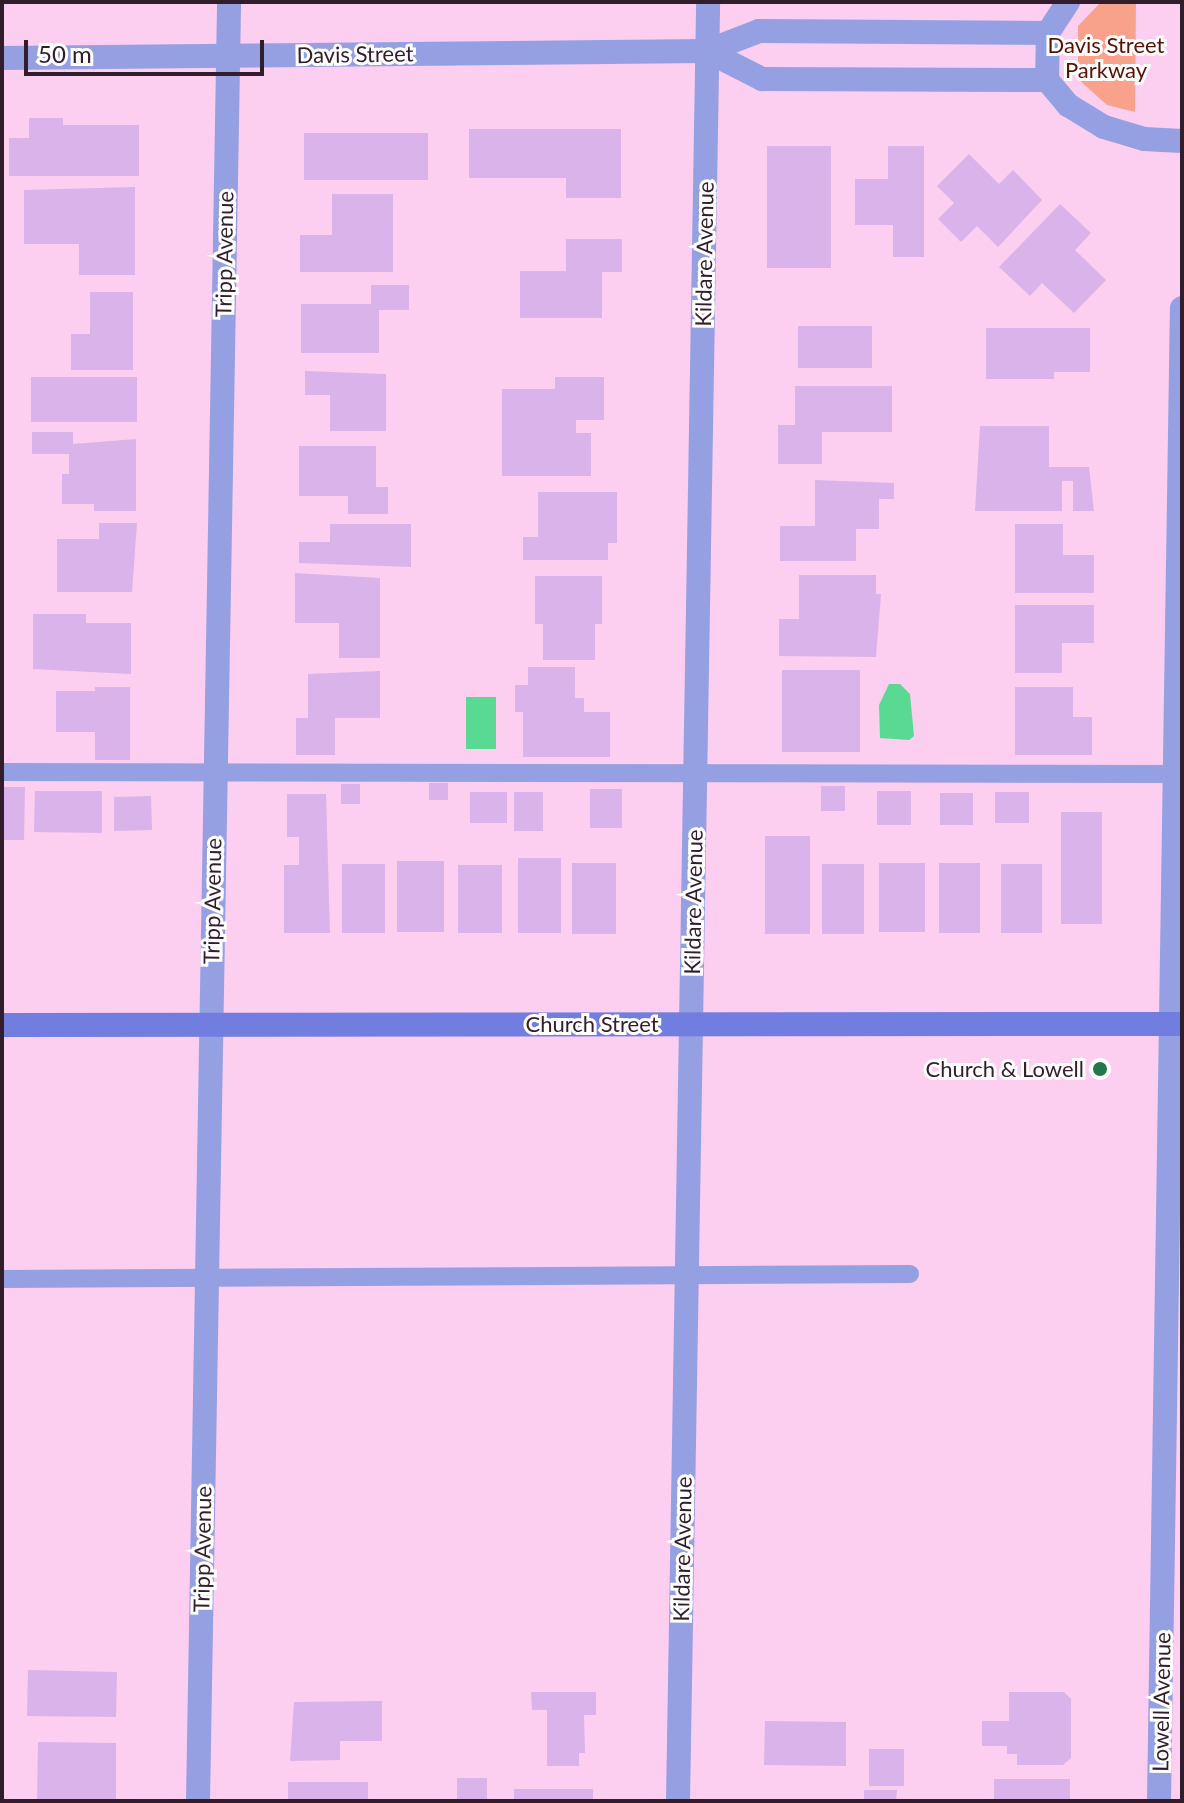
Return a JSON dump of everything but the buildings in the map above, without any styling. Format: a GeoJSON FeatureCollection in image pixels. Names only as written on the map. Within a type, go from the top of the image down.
{"type":"FeatureCollection","features":[{"type":"Feature","properties":{"kind":"street","name":"Tripp Avenue"},"geometry":{"type":"LineString","coordinates":[[198,1801],[229,2]]}},
{"type":"Feature","properties":{"kind":"street","name":"Kildare Avenue"},"geometry":{"type":"LineString","coordinates":[[678,1801],[708,2]]}},
{"type":"Feature","properties":{"kind":"street"},"geometry":{"type":"LineString","coordinates":[[1068,2],[1048,33],[1047,80],[1068,105],[1104,127],[1144,139],[1182,141]]}},
{"type":"Feature","properties":{"kind":"street","name":"Davis Street"},"geometry":{"type":"LineString","coordinates":[[2,58],[707,51],[759,31],[1048,33]]}},
{"type":"Feature","properties":{"kind":"street","name":"Davis Street"},"geometry":{"type":"LineString","coordinates":[[707,51],[762,79],[1047,80]]}},
{"type":"Feature","properties":{"kind":"street","name":"Lowell Avenue"},"geometry":{"type":"LineString","coordinates":[[1159,1801],[1175,1278],[1182,308]]}},
{"type":"Feature","properties":{"kind":"street","name":"Church Street"},"geometry":{"type":"LineString","coordinates":[[2,1025],[1177,1024]]}},
{"type":"Feature","properties":{"kind":"lane"},"geometry":{"type":"LineString","coordinates":[[2,772],[1178,774]]}},
{"type":"Feature","properties":{"kind":"lane"},"geometry":{"type":"LineString","coordinates":[[2,1279],[910,1274]]}},
{"type":"Feature","properties":{"kind":"green space","name":"Davis Street Parkway"},"geometry":{"type":"Polygon","coordinates":[[[1101,2],[1136,2],[1135,112],[1107,105],[1078,79],[1078,26],[1101,2]]]}},
{"type":"Feature","properties":{"kind":"shaded area"},"geometry":{"type":"Polygon","coordinates":[[[889,684],[900,684],[910,694],[914,736],[909,740],[880,738],[879,705],[889,684]]]}},
{"type":"Feature","properties":{"kind":"shaded area"},"geometry":{"type":"Polygon","coordinates":[[[466,697],[496,697],[496,749],[466,749],[466,697]]]}},
{"type":"Feature","properties":{"kind":"place","name":"Church & Lowell"},"geometry":{"type":"Point","coordinates":[1100,1069]}}]}
